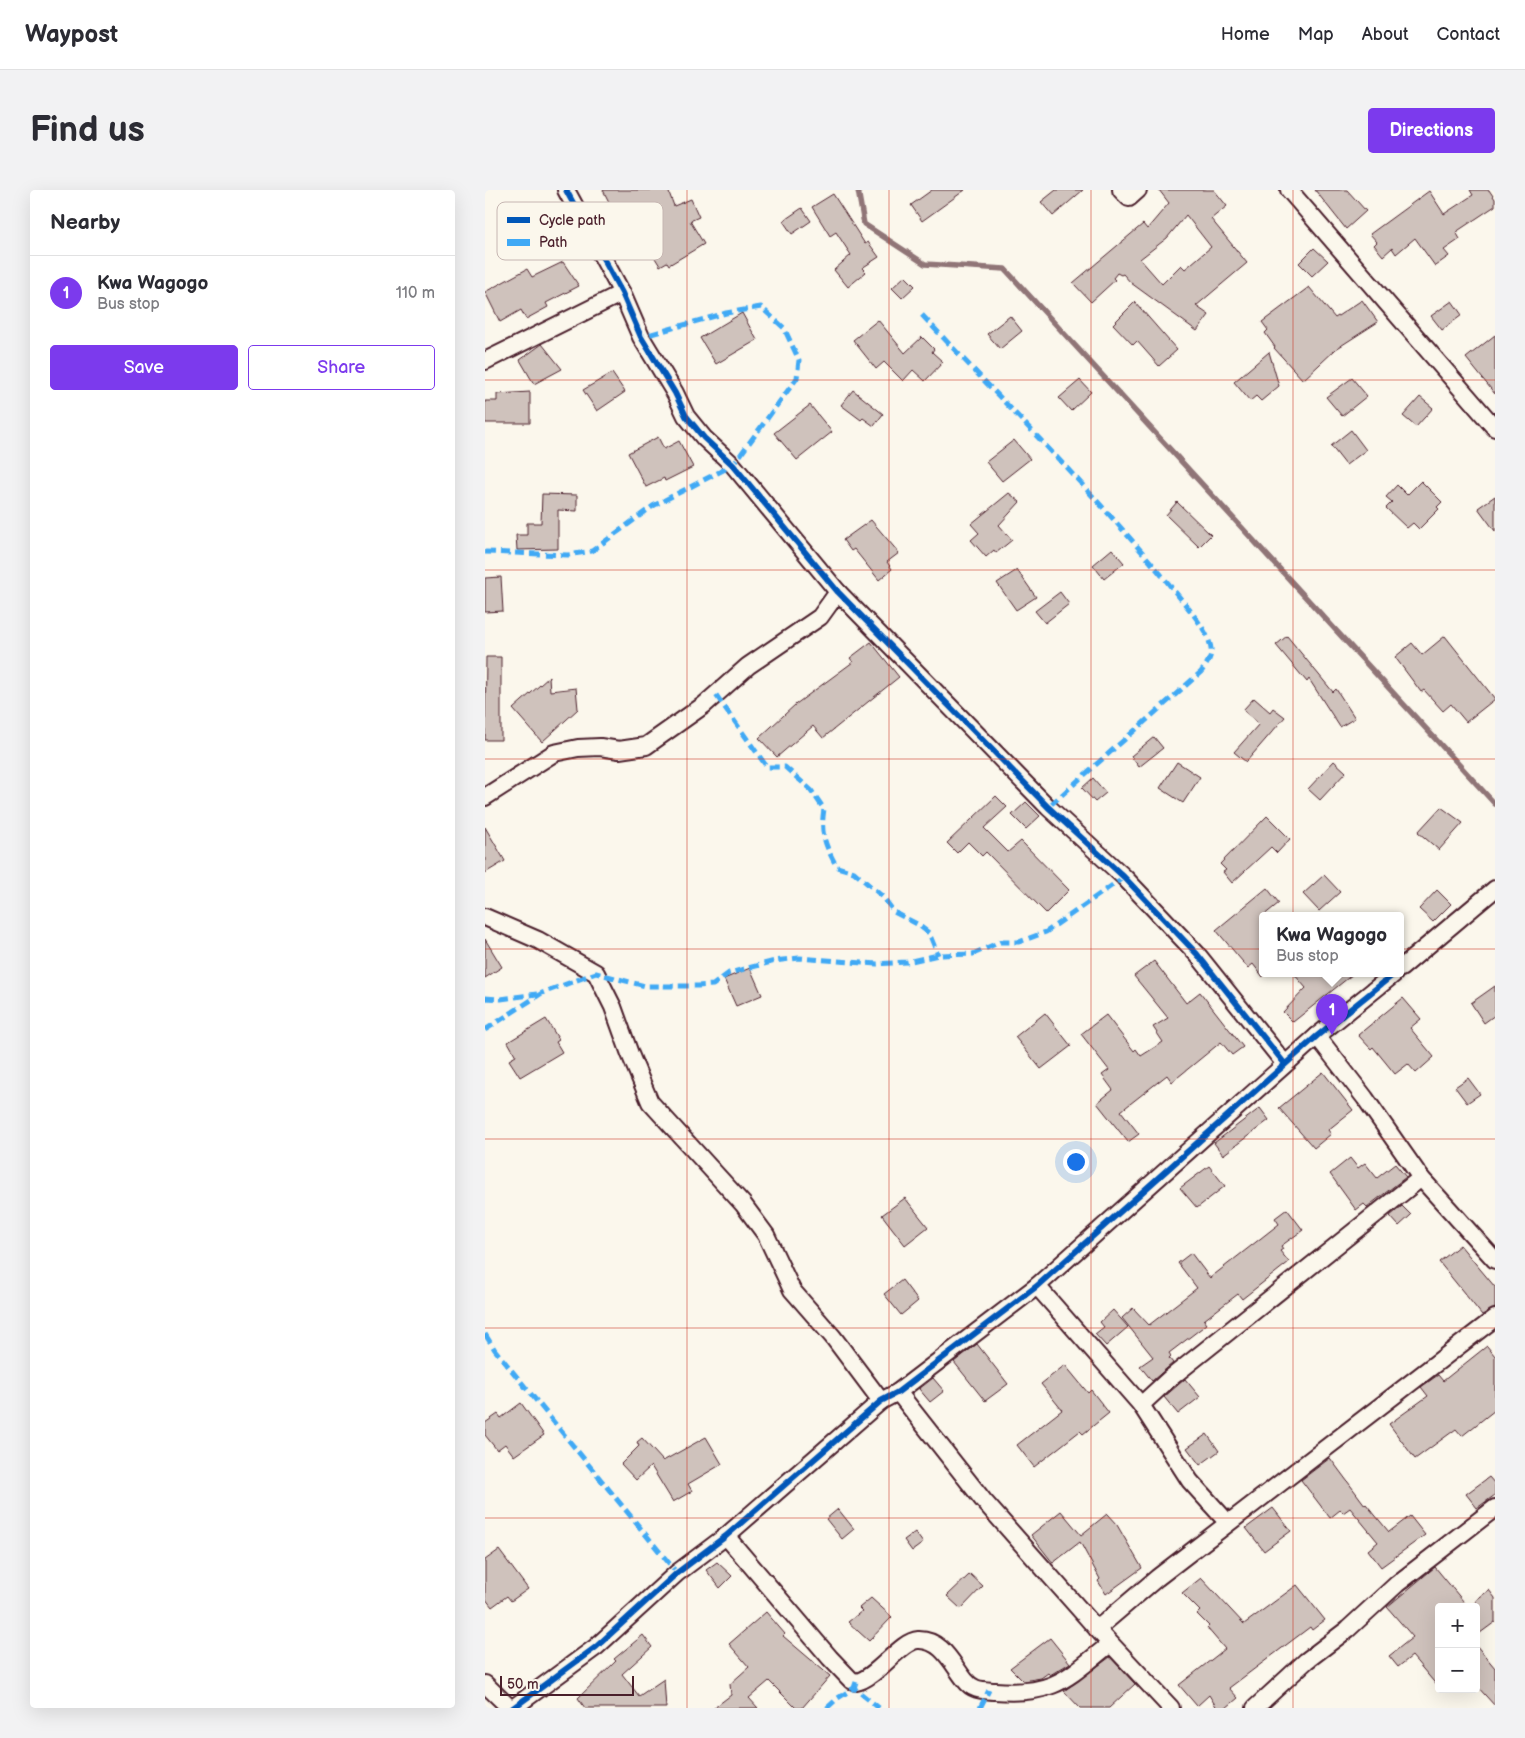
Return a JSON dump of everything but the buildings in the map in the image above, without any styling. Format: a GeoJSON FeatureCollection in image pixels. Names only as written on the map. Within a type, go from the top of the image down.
{"type":"FeatureCollection","features":[{"type":"Feature","properties":{"kind":"street"},"geometry":{"type":"LineString","coordinates":[[566,190],[573,202]]}},
{"type":"Feature","properties":{"kind":"street"},"geometry":{"type":"LineString","coordinates":[[1121,190],[1129,198],[1138,190]]}},
{"type":"Feature","properties":{"kind":"street"},"geometry":{"type":"LineString","coordinates":[[1289,190],[1495,428]]}},
{"type":"Feature","properties":{"kind":"street"},"geometry":{"type":"LineString","coordinates":[[604,260],[622,293],[641,337],[675,393],[686,416],[705,438],[733,465],[837,592],[1048,807],[1124,878],[1197,954],[1285,1064]]}},
{"type":"Feature","properties":{"kind":"street"},"geometry":{"type":"LineString","coordinates":[[485,361],[622,293]]}},
{"type":"Feature","properties":{"kind":"street"},"geometry":{"type":"LineString","coordinates":[[485,798],[554,754],[578,748],[600,747],[619,750],[646,746],[704,704],[748,666],[821,617],[837,592]]}},
{"type":"Feature","properties":{"kind":"street"},"geometry":{"type":"LineString","coordinates":[[1404,965],[1495,889]]}},
{"type":"Feature","properties":{"kind":"street"},"geometry":{"type":"LineString","coordinates":[[485,917],[538,940],[595,974],[613,1007],[650,1102],[743,1204],[766,1235],[792,1290],[833,1337],[881,1402]]}},
{"type":"Feature","properties":{"kind":"street"},"geometry":{"type":"LineString","coordinates":[[485,1684],[511,1708],[596,1647],[677,1573],[726,1536],[881,1402],[898,1392],[1037,1286],[1317,1036],[1390,977]]}},
{"type":"Feature","properties":{"kind":"street"},"geometry":{"type":"LineString","coordinates":[[1317,1036],[1365,1098],[1421,1178],[1495,1260]]}},
{"type":"Feature","properties":{"kind":"street"},"geometry":{"type":"LineString","coordinates":[[1141,1405],[1175,1374],[1421,1178]]}},
{"type":"Feature","properties":{"kind":"street"},"geometry":{"type":"LineString","coordinates":[[1037,1286],[1141,1405],[1190,1481],[1228,1523]]}},
{"type":"Feature","properties":{"kind":"street"},"geometry":{"type":"LineString","coordinates":[[1097,1630],[1157,1578],[1495,1318]]}},
{"type":"Feature","properties":{"kind":"street"},"geometry":{"type":"LineString","coordinates":[[898,1392],[983,1500],[1097,1630],[1171,1708]]}},
{"type":"Feature","properties":{"kind":"street"},"geometry":{"type":"LineString","coordinates":[[1255,1708],[1306,1661],[1348,1629],[1397,1584],[1495,1508]]}},
{"type":"Feature","properties":{"kind":"street"},"geometry":{"type":"LineString","coordinates":[[726,1536],[830,1658],[851,1680],[856,1682],[865,1679],[910,1642],[920,1640],[936,1645],[951,1658],[966,1681],[977,1690],[1029,1692],[1046,1689],[1071,1675],[1110,1644]]}},
{"type":"Feature","properties":{"kind":"waterway"},"geometry":{"type":"LineString","coordinates":[[858,190],[864,224],[925,264],[1005,269],[1495,804]]}},
{"type":"Feature","properties":{"kind":"marked path"},"geometry":{"type":"LineString","coordinates":[[485,552],[568,555],[592,551],[653,506],[733,465],[797,378],[799,360],[784,328],[761,307],[726,313],[641,337]]}},
{"type":"Feature","properties":{"kind":"marked path"},"geometry":{"type":"LineString","coordinates":[[922,315],[1047,447],[1139,548],[1200,624],[1209,641],[1211,655],[1201,672],[1048,807]]}},
{"type":"Feature","properties":{"kind":"marked path"},"geometry":{"type":"LineString","coordinates":[[716,695],[767,767],[785,767],[811,790],[824,809],[823,833],[829,852],[837,867],[854,872],[883,897],[894,912],[917,924],[929,933],[938,955]]}},
{"type":"Feature","properties":{"kind":"marked path"},"geometry":{"type":"LineString","coordinates":[[485,1030],[542,993],[596,973],[645,986],[698,986],[713,985],[729,973],[775,961],[799,958],[877,964],[907,962],[938,955],[973,954],[1000,942],[1019,942],[1046,932],[1124,877]]}},
{"type":"Feature","properties":{"kind":"marked path"},"geometry":{"type":"LineString","coordinates":[[485,998],[501,999],[537,994]]}},
{"type":"Feature","properties":{"kind":"marked path"},"geometry":{"type":"LineString","coordinates":[[485,1334],[495,1350],[677,1573]]}},
{"type":"Feature","properties":{"kind":"marked path"},"geometry":{"type":"LineString","coordinates":[[856,1682],[854,1688],[879,1708]]}},
{"type":"Feature","properties":{"kind":"marked path"},"geometry":{"type":"LineString","coordinates":[[827,1708],[854,1688]]}},
{"type":"Feature","properties":{"kind":"marked path"},"geometry":{"type":"LineString","coordinates":[[980,1708],[989,1690]]}},
{"type":"Feature","properties":{"kind":"cycle path"},"geometry":{"type":"LineString","coordinates":[[566,190],[573,202]]}},
{"type":"Feature","properties":{"kind":"cycle path"},"geometry":{"type":"LineString","coordinates":[[604,260],[622,293],[641,337],[675,393],[686,416],[704,438],[733,465],[838,592],[1048,807],[1124,877],[1197,954],[1285,1064]]}},
{"type":"Feature","properties":{"kind":"cycle path"},"geometry":{"type":"LineString","coordinates":[[513,1708],[596,1647],[677,1573],[726,1536],[881,1401],[898,1392],[1037,1286],[1317,1036],[1390,977]]}},
{"type":"Feature","properties":{"kind":"place","name":"Kwa Wagogo"},"geometry":{"type":"Point","coordinates":[1332,1035]}}]}
